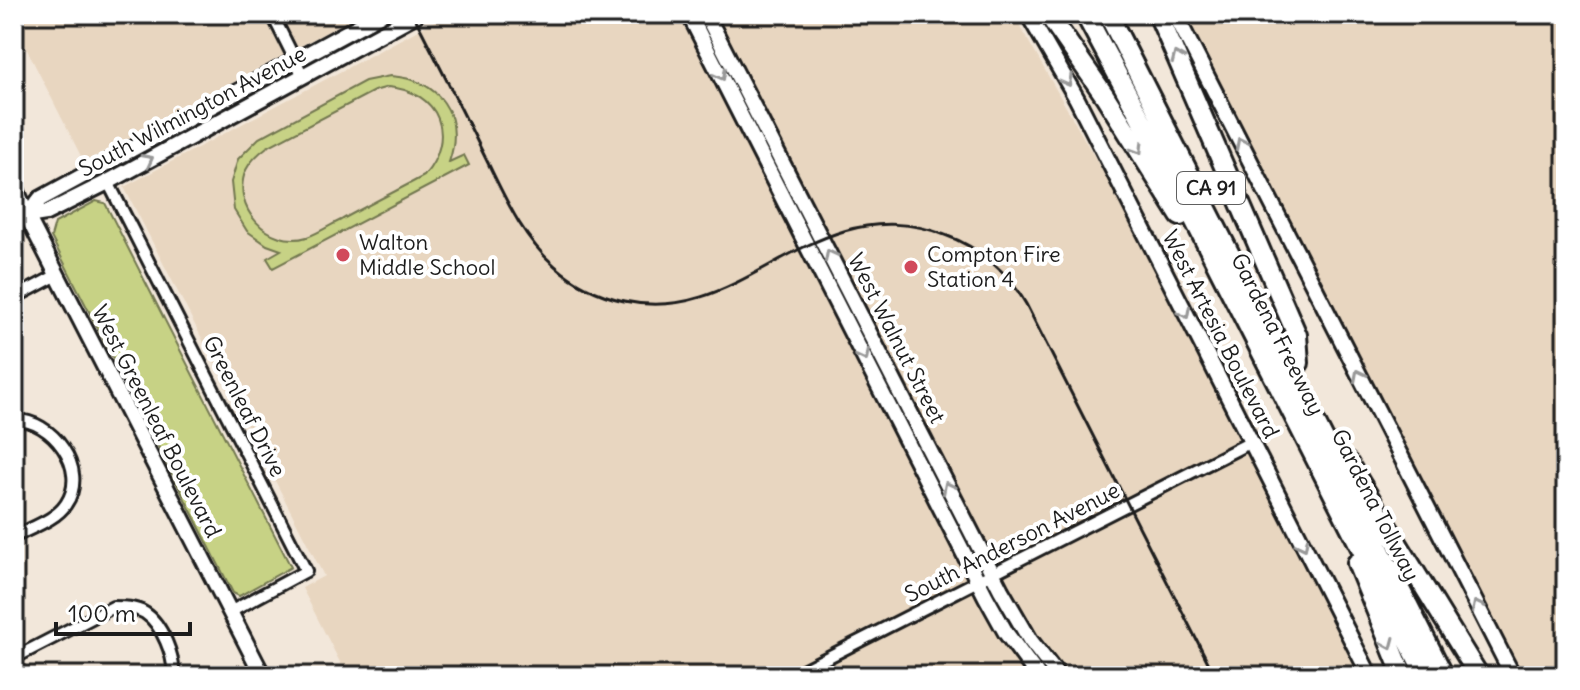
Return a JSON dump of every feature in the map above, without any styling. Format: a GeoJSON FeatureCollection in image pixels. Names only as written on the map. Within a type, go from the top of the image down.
{"type":"FeatureCollection","features":[{"type":"Feature","properties":{"kind":"highway"},"geometry":{"type":"LineString","coordinates":[[1048,14],[1167,195],[1256,343]]}},
{"type":"Feature","properties":{"kind":"highway","name":"Gardena Freeway"},"geometry":{"type":"LineString","coordinates":[[1085,14],[1426,676]]}},
{"type":"Feature","properties":{"kind":"highway","name":"Gardena Tollway"},"geometry":{"type":"LineString","coordinates":[[1099,14],[1435,676]]}},
{"type":"Feature","properties":{"kind":"highway","name":"Gardena Tollway"},"geometry":{"type":"LineString","coordinates":[[1108,14],[1444,676]]}},
{"type":"Feature","properties":{"kind":"highway","name":"Gardena Freeway"},"geometry":{"type":"LineString","coordinates":[[1122,14],[1455,676]]}},
{"type":"Feature","properties":{"kind":"highway"},"geometry":{"type":"LineString","coordinates":[[1158,14],[1297,335],[1299,363]]}},
{"type":"Feature","properties":{"kind":"highway"},"geometry":{"type":"LineString","coordinates":[[1347,461],[1479,676]]}},
{"type":"Feature","properties":{"kind":"highway"},"geometry":{"type":"LineString","coordinates":[[1319,467],[1403,676]]}},
{"type":"Feature","properties":{"kind":"main road","name":"South Wilmington Avenue"},"geometry":{"type":"LineString","coordinates":[[20,219],[40,199],[381,14]]}},
{"type":"Feature","properties":{"kind":"main road","name":"South Wilmington Avenue"},"geometry":{"type":"LineString","coordinates":[[20,219],[46,213],[108,182],[417,14]]}},
{"type":"Feature","properties":{"kind":"main road","name":"West Walnut Street"},"geometry":{"type":"LineString","coordinates":[[689,14],[979,582],[1006,633],[1038,676]]}},
{"type":"Feature","properties":{"kind":"main road","name":"West Walnut Street"},"geometry":{"type":"LineString","coordinates":[[706,14],[993,574],[1030,640],[1058,676]]}},
{"type":"Feature","properties":{"kind":"main road","name":"West Artesia Boulevard"},"geometry":{"type":"LineString","coordinates":[[1028,14],[1077,99],[1370,676]]}},
{"type":"Feature","properties":{"kind":"main road"},"geometry":{"type":"LineString","coordinates":[[1175,14],[1513,676]]}},
{"type":"Feature","properties":{"kind":"main road","name":"West Greenleaf Boulevard"},"geometry":{"type":"LineString","coordinates":[[14,184],[20,219],[57,275],[263,676]]}},
{"type":"Feature","properties":{"kind":"street"},"geometry":{"type":"LineString","coordinates":[[272,14],[303,76]]}},
{"type":"Feature","properties":{"kind":"street","name":"Greenleaf Drive"},"geometry":{"type":"LineString","coordinates":[[108,182],[306,571],[230,612]]}},
{"type":"Feature","properties":{"kind":"street"},"geometry":{"type":"LineString","coordinates":[[14,298],[57,275]]}},
{"type":"Feature","properties":{"kind":"street"},"geometry":{"type":"LineString","coordinates":[[14,420],[36,423],[49,432],[66,455],[73,474],[72,489],[66,504],[55,515],[14,537]]}},
{"type":"Feature","properties":{"kind":"street","name":"South Anderson Avenue"},"geometry":{"type":"LineString","coordinates":[[791,676],[1251,442]]}},
{"type":"Feature","properties":{"kind":"street"},"geometry":{"type":"LineString","coordinates":[[14,658],[113,607],[129,607],[146,614],[156,625],[174,665],[173,676]]}},
{"type":"Feature","properties":{"kind":"shaded area"},"geometry":{"type":"Polygon","coordinates":[[[14,14],[360,14],[84,162],[14,24],[14,14]]]}},
{"type":"Feature","properties":{"kind":"shaded area"},"geometry":{"type":"Polygon","coordinates":[[[448,14],[1013,14],[1107,179],[1359,676],[347,676],[302,588],[324,576],[124,187],[448,14]]]}},
{"type":"Feature","properties":{"kind":"shaded area"},"geometry":{"type":"Polygon","coordinates":[[[1184,14],[1566,14],[1566,676],[1519,676],[1184,14]]]}},
{"type":"Feature","properties":{"kind":"green space"},"geometry":{"type":"Polygon","coordinates":[[[390,76],[422,84],[434,92],[444,102],[453,129],[449,162],[464,155],[469,165],[273,268],[267,258],[281,250],[267,245],[247,231],[234,210],[231,182],[238,159],[259,138],[365,81],[390,76]],[[388,87],[374,91],[261,152],[248,166],[242,184],[243,198],[256,222],[279,237],[307,237],[424,176],[440,146],[441,132],[438,118],[431,107],[406,90],[388,87]]]}},
{"type":"Feature","properties":{"kind":"green space"},"geometry":{"type":"Polygon","coordinates":[[[96,201],[105,203],[291,567],[239,596],[233,593],[51,237],[55,223],[96,201]]]}},
{"type":"Feature","properties":{"kind":"railway"},"geometry":{"type":"LineString","coordinates":[[413,14],[521,226],[555,266],[596,292],[624,301],[656,304],[685,301],[738,282],[816,241],[844,231],[882,224],[908,225],[933,231],[958,240],[992,262],[1011,281],[1026,304],[1215,676]]}},
{"type":"Feature","properties":{"kind":"place","name":"Walton Middle School"},"geometry":{"type":"Point","coordinates":[343,255]}},
{"type":"Feature","properties":{"kind":"place","name":"Compton Fire Station 4"},"geometry":{"type":"Point","coordinates":[911,267]}}]}
